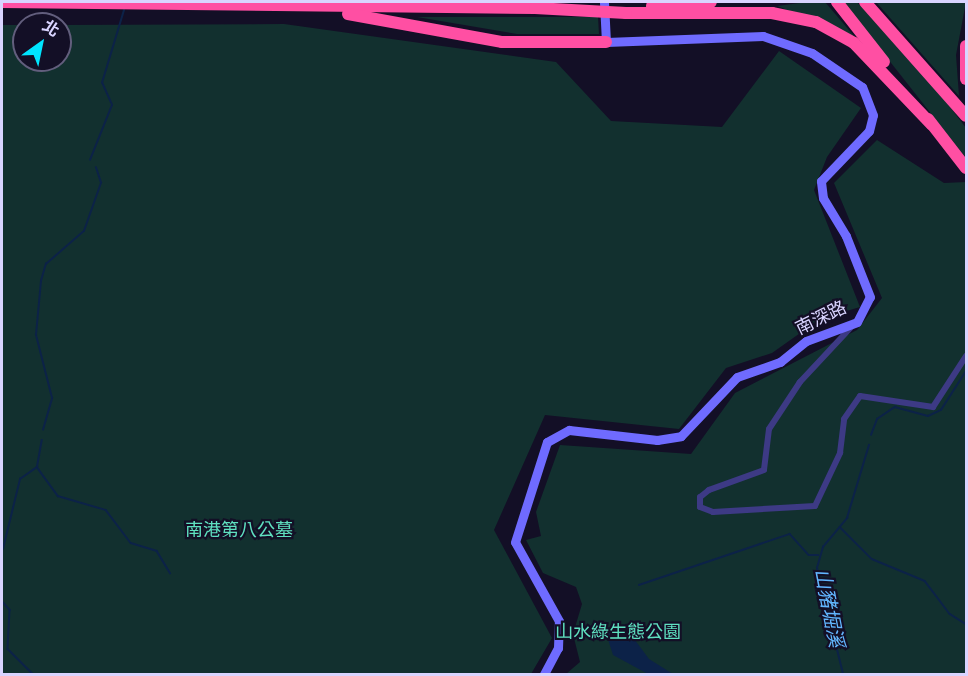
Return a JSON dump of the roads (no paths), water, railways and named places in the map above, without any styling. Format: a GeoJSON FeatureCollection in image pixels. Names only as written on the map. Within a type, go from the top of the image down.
{"type":"FeatureCollection","features":[{"type":"Feature","properties":{"kind":"highway"},"geometry":{"type":"LineString","coordinates":[[2,2],[536,8],[772,14],[816,22],[854,43],[932,125]]}},
{"type":"Feature","properties":{"kind":"highway"},"geometry":{"type":"LineString","coordinates":[[626,10],[711,2]]}},
{"type":"Feature","properties":{"kind":"highway"},"geometry":{"type":"LineString","coordinates":[[865,2],[966,116]]}},
{"type":"Feature","properties":{"kind":"highway"},"geometry":{"type":"LineString","coordinates":[[839,4],[966,168]]}},
{"type":"Feature","properties":{"kind":"highway"},"geometry":{"type":"LineString","coordinates":[[227,5],[394,18],[502,42],[606,42]]}},
{"type":"Feature","properties":{"kind":"highway"},"geometry":{"type":"LineString","coordinates":[[966,49],[966,79]]}},
{"type":"Feature","properties":{"kind":"main road"},"geometry":{"type":"LineString","coordinates":[[604,2],[606,42]]}},
{"type":"Feature","properties":{"kind":"main road","name":"南深路"},"geometry":{"type":"LineString","coordinates":[[544,675],[558,648],[559,621],[515,542],[547,442],[568,430],[657,440],[681,436],[737,377],[780,362],[806,341],[857,322],[870,297],[867,280],[823,198],[821,181],[869,131],[873,115],[862,87],[812,53],[763,36],[606,42]]}},
{"type":"Feature","properties":{"kind":"street"},"geometry":{"type":"LineString","coordinates":[[857,322],[800,382],[774,421],[764,470],[722,484],[700,498],[707,512],[815,506],[840,453],[844,419],[860,396],[933,407],[966,356]]}},
{"type":"Feature","properties":{"kind":"water"},"geometry":{"type":"Polygon","coordinates":[[[623,624],[649,659],[673,674],[648,674],[613,655],[606,633],[620,633],[623,624]]]}},
{"type":"Feature","properties":{"kind":"waterway"},"geometry":{"type":"LineString","coordinates":[[90,160],[112,105],[102,83],[124,10]]}},
{"type":"Feature","properties":{"kind":"waterway"},"geometry":{"type":"LineString","coordinates":[[43,430],[52,398],[36,335],[41,281],[46,264],[84,231],[101,183],[96,168]]}},
{"type":"Feature","properties":{"kind":"waterway","name":"山豬堀溪"},"geometry":{"type":"LineString","coordinates":[[871,435],[877,419],[895,407],[928,416],[941,410],[966,371]]}},
{"type":"Feature","properties":{"kind":"waterway"},"geometry":{"type":"LineString","coordinates":[[3,549],[20,479],[37,467],[42,440]]}},
{"type":"Feature","properties":{"kind":"waterway","name":"山豬堀溪"},"geometry":{"type":"LineString","coordinates":[[843,674],[817,568],[823,547],[847,518],[869,445]]}},
{"type":"Feature","properties":{"kind":"waterway"},"geometry":{"type":"LineString","coordinates":[[37,467],[58,496],[106,510],[131,543],[157,551],[170,573]]}},
{"type":"Feature","properties":{"kind":"waterway"},"geometry":{"type":"LineString","coordinates":[[840,527],[872,559],[925,581],[950,614],[966,624]]}},
{"type":"Feature","properties":{"kind":"waterway"},"geometry":{"type":"LineString","coordinates":[[639,585],[790,534],[809,555],[818,555]]}},
{"type":"Feature","properties":{"kind":"waterway"},"geometry":{"type":"LineString","coordinates":[[2,601],[10,610],[8,649],[33,674]]}},
{"type":"Feature","properties":{"kind":"park label","name":"南港第八公墓"},"geometry":{"type":"Point","coordinates":[239,530]}},
{"type":"Feature","properties":{"kind":"park label","name":"山水綠生態公園"},"geometry":{"type":"Point","coordinates":[618,632]}}]}
